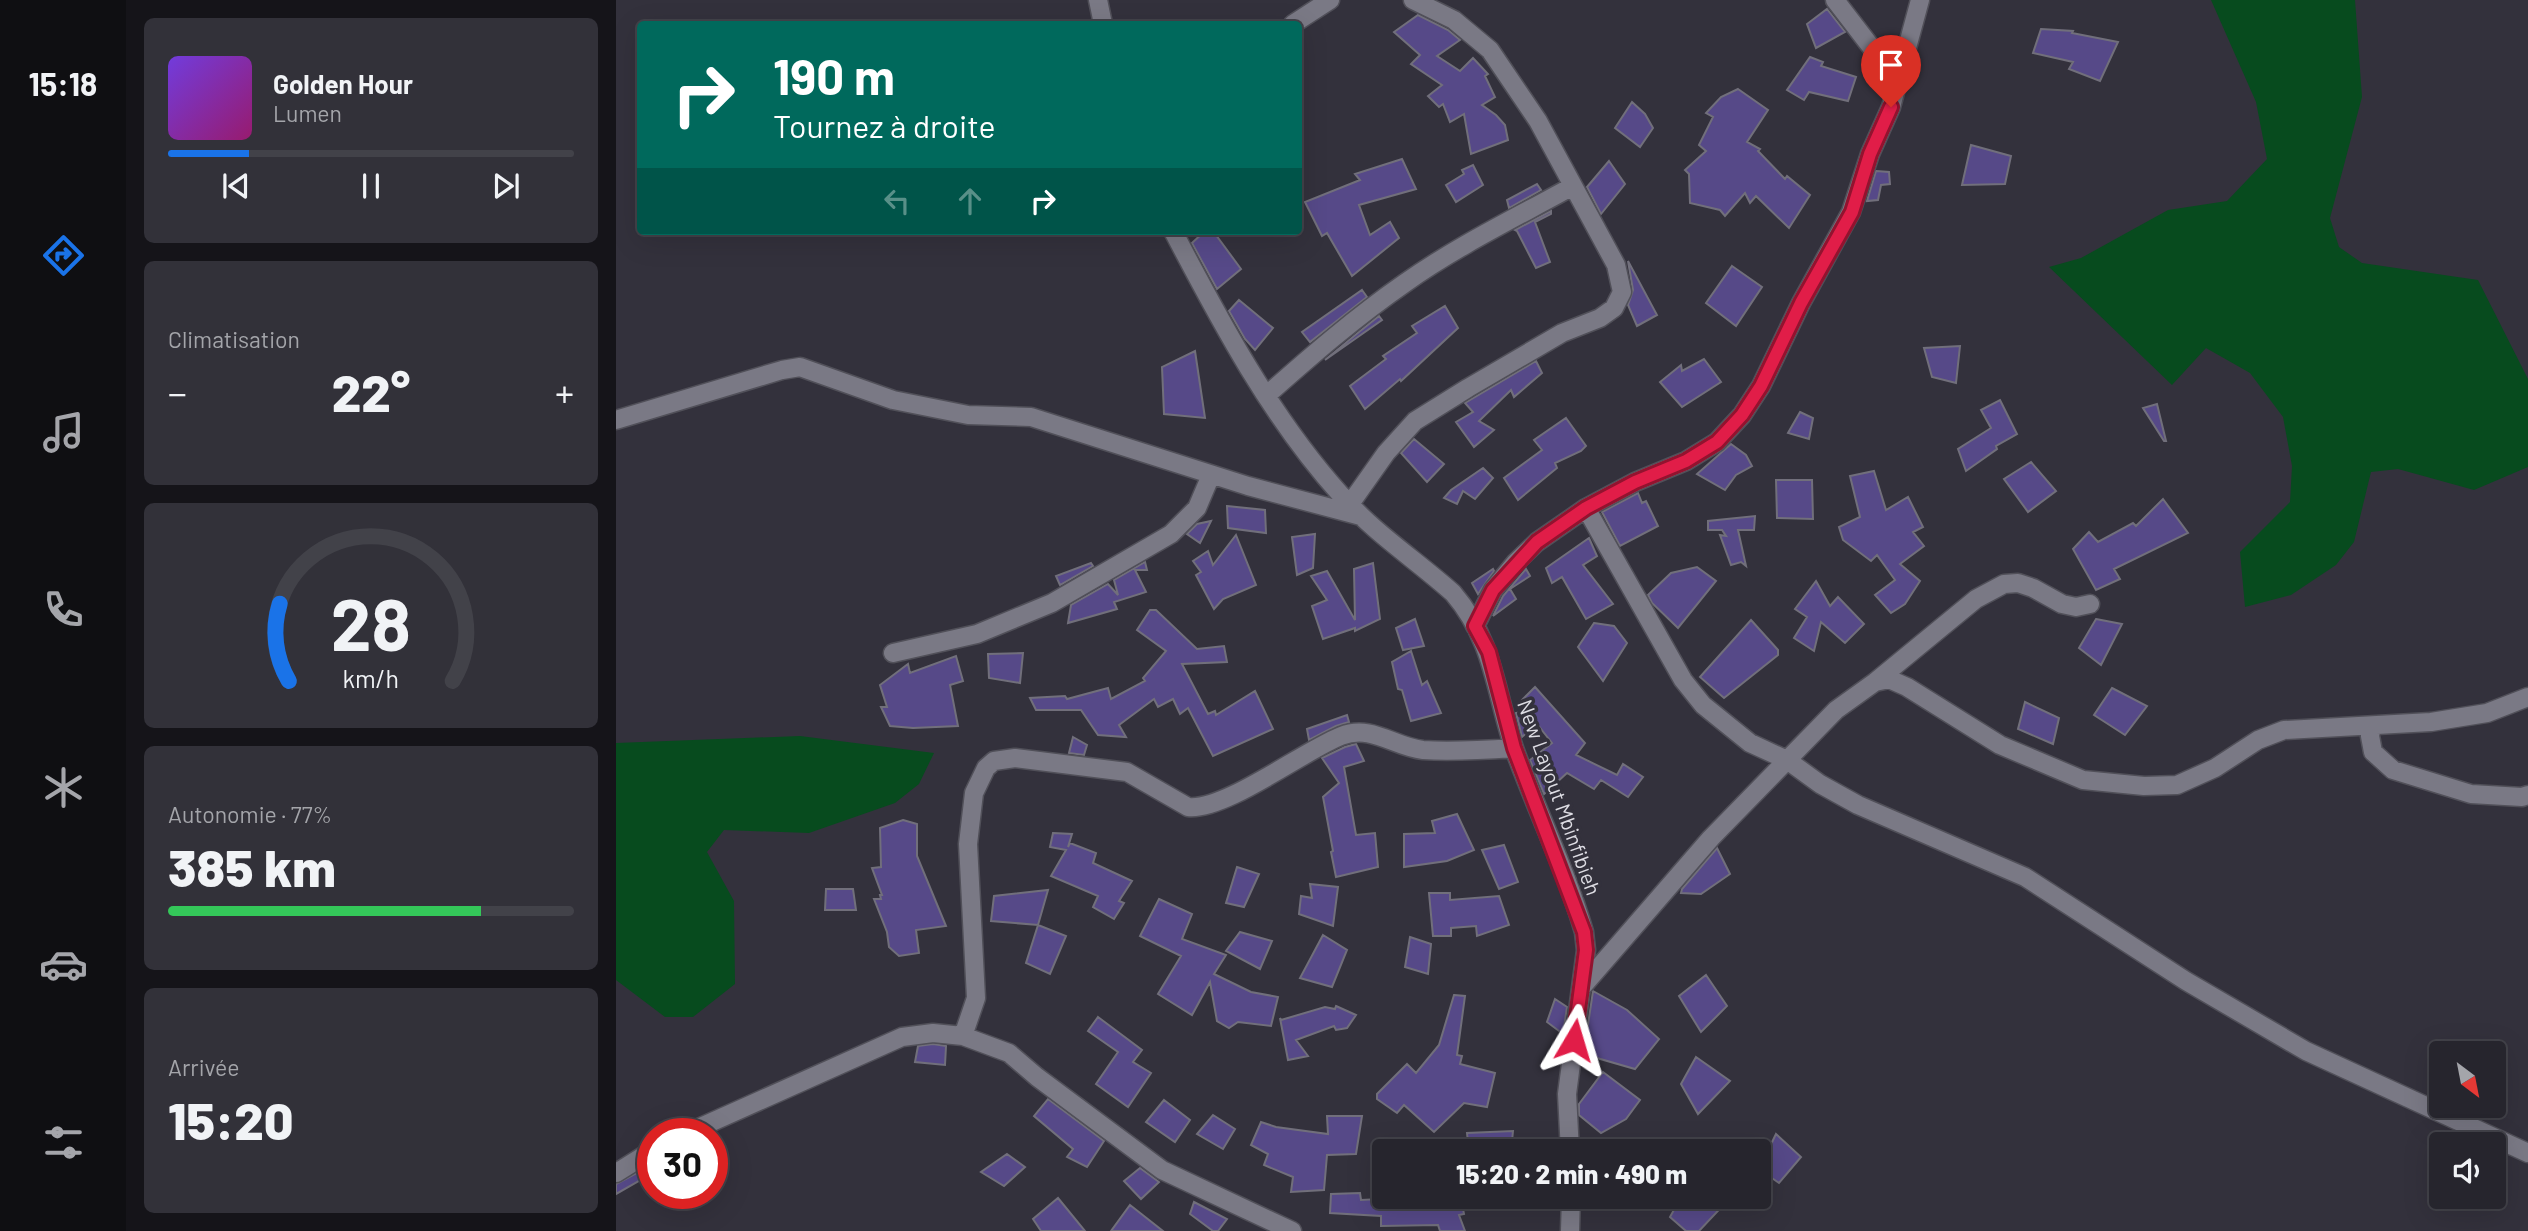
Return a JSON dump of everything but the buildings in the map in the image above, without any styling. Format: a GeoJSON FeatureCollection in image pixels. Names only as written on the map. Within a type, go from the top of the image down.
{"type":"FeatureCollection","features":[{"type":"Feature","properties":{"kind":"street"},"geometry":{"type":"LineString","coordinates":[[1098,0],[1102,21]]}},
{"type":"Feature","properties":{"kind":"street"},"geometry":{"type":"LineString","coordinates":[[1298,21],[1330,0]]}},
{"type":"Feature","properties":{"kind":"street"},"geometry":{"type":"LineString","coordinates":[[1350,504],[1386,453],[1415,421],[1562,333],[1600,318],[1614,308],[1622,292],[1616,265],[1538,121],[1490,51],[1454,20],[1413,0]]}},
{"type":"Feature","properties":{"kind":"street"},"geometry":{"type":"LineString","coordinates":[[1835,0],[1898,82]]}},
{"type":"Feature","properties":{"kind":"street"},"geometry":{"type":"LineString","coordinates":[[1475,626],[1493,590],[1537,542],[1586,508],[1635,482],[1686,461],[1717,442],[1742,415],[1761,386],[1801,303],[1852,212],[1870,154],[1891,107],[1920,0]]}},
{"type":"Feature","properties":{"kind":"street"},"geometry":{"type":"LineString","coordinates":[[1267,395],[1341,330],[1407,281],[1573,186]]}},
{"type":"Feature","properties":{"kind":"street","name":"New Layout Mbinfibieh"},"geometry":{"type":"LineString","coordinates":[[1175,235],[1202,287],[1301,446],[1350,504],[1464,605],[1489,652],[1514,748],[1584,932],[1586,950],[1567,1094],[1569,1139]]}},
{"type":"Feature","properties":{"kind":"street"},"geometry":{"type":"LineString","coordinates":[[616,420],[800,367],[893,400],[968,415],[1031,417],[1211,475],[1364,517]]}},
{"type":"Feature","properties":{"kind":"street"},"geometry":{"type":"LineString","coordinates":[[893,653],[977,634],[1052,603],[1171,534],[1197,508],[1211,475]]}},
{"type":"Feature","properties":{"kind":"street"},"geometry":{"type":"LineString","coordinates":[[1586,508],[1683,680],[1703,705],[1750,743],[1787,760],[1857,805],[2025,877],[2186,981],[2306,1051],[2528,1153]]}},
{"type":"Feature","properties":{"kind":"street"},"geometry":{"type":"LineString","coordinates":[[1581,988],[1711,838],[1836,710],[1875,682],[1976,599],[2004,584],[2018,583],[2062,604],[2076,607],[2090,604]]}},
{"type":"Feature","properties":{"kind":"street"},"geometry":{"type":"LineString","coordinates":[[1875,682],[1889,679],[1926,698],[2000,745],[2083,780],[2144,786],[2177,785],[2215,768],[2258,740],[2284,730],[2431,722],[2487,713],[2528,697]]}},
{"type":"Feature","properties":{"kind":"street"},"geometry":{"type":"LineString","coordinates":[[2372,726],[2370,736],[2374,752],[2393,770],[2471,794],[2522,797],[2528,794]]}},
{"type":"Feature","properties":{"kind":"street"},"geometry":{"type":"LineString","coordinates":[[963,1036],[976,998],[968,844],[976,786],[986,768],[995,761],[1015,758],[1127,772],[1188,807],[1196,808],[1230,795],[1342,736],[1364,731],[1419,750],[1461,752],[1514,748]]}},
{"type":"Feature","properties":{"kind":"street"},"geometry":{"type":"LineString","coordinates":[[721,1118],[902,1037],[933,1033],[963,1036],[1009,1053],[1162,1170],[1292,1231]]}},
{"type":"Feature","properties":{"kind":"street"},"geometry":{"type":"LineString","coordinates":[[616,1173],[637,1160]]}},
{"type":"Feature","properties":{"kind":"street"},"geometry":{"type":"LineString","coordinates":[[1570,1231],[1571,1209]]}},
{"type":"Feature","properties":{"kind":"green space"},"geometry":{"type":"Polygon","coordinates":[[[2211,0],[2355,0],[2362,97],[2330,218],[2339,247],[2362,263],[2478,280],[2528,379],[2528,467],[2474,490],[2398,469],[2371,472],[2354,542],[2336,565],[2291,595],[2245,607],[2240,552],[2290,502],[2292,466],[2283,417],[2250,373],[2206,348],[2172,385],[2049,267],[2081,258],[2168,210],[2227,201],[2267,159],[2256,102],[2211,0]]]}},
{"type":"Feature","properties":{"kind":"green space"},"geometry":{"type":"Polygon","coordinates":[[[800,736],[934,753],[919,784],[895,803],[809,833],[724,830],[707,852],[734,901],[735,984],[693,1017],[665,1017],[616,980],[616,743],[800,736]]]}},
{"type":"Feature","properties":{"kind":"route"},"geometry":{"type":"LineString","coordinates":[[1574,1040],[1586,950],[1584,932],[1514,748],[1489,652],[1475,626],[1493,590],[1537,542],[1586,508],[1635,482],[1686,461],[1717,442],[1742,415],[1761,386],[1801,303],[1852,212],[1870,154],[1891,107]]}}]}
